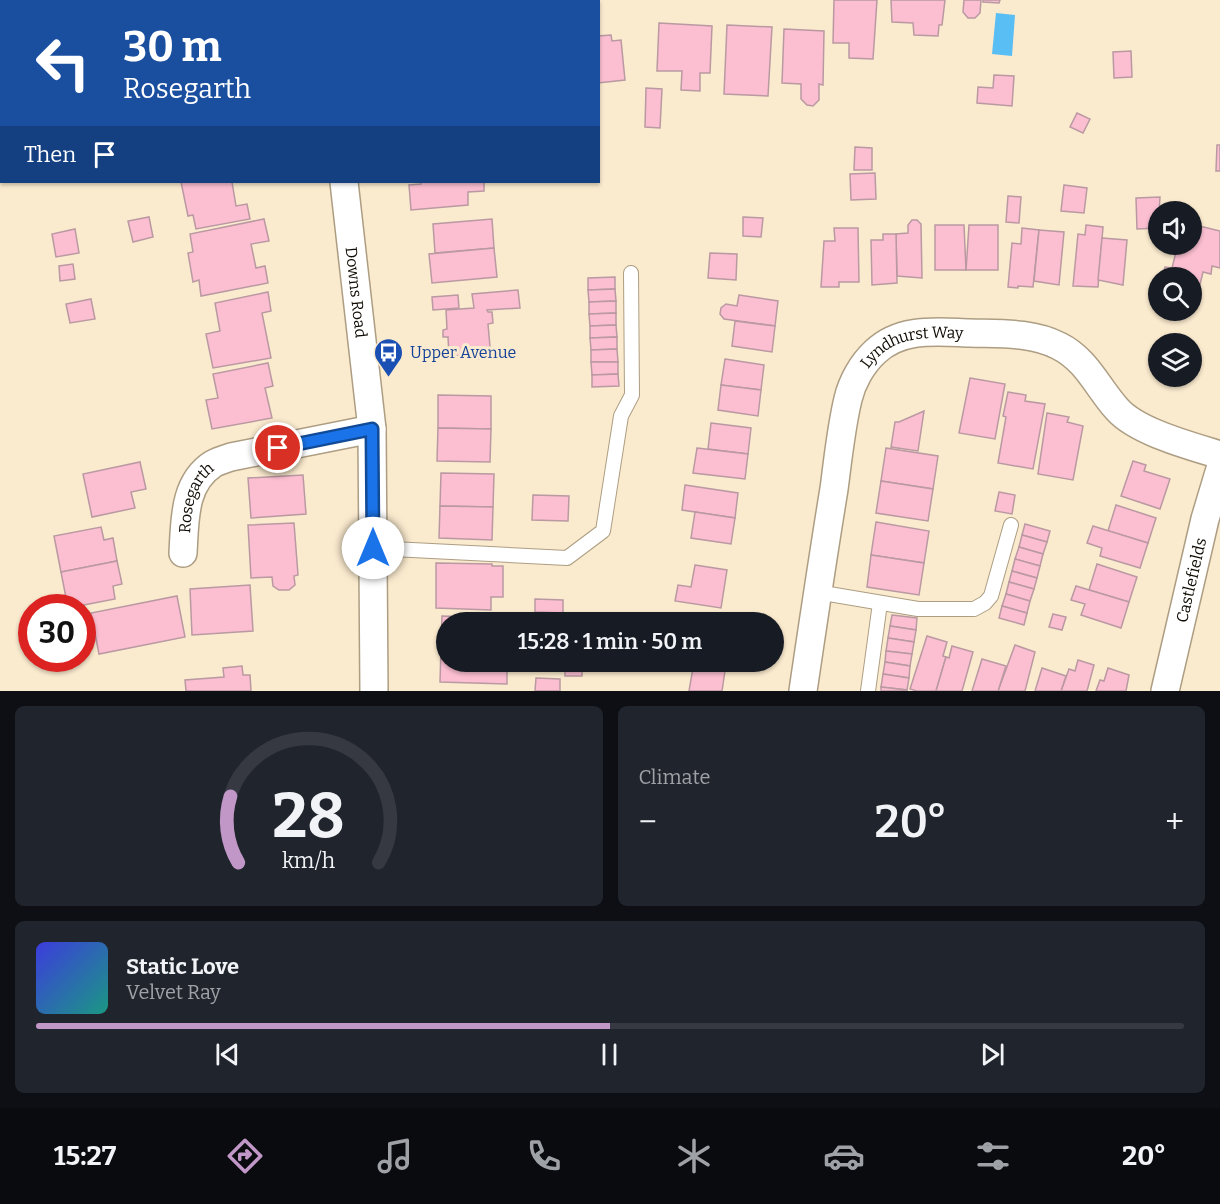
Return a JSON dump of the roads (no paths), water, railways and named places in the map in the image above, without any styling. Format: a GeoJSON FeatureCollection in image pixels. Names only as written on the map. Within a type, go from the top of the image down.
{"type":"FeatureCollection","features":[{"type":"Feature","properties":{"kind":"street","name":"Downs Road"},"geometry":{"type":"LineString","coordinates":[[344,183],[372,429],[374,691]]}},
{"type":"Feature","properties":{"kind":"street","name":"Lyndhurst Way"},"geometry":{"type":"LineString","coordinates":[[803,691],[848,398],[865,363],[876,351],[892,340],[926,331],[1037,338],[1059,346],[1075,356],[1118,411],[1138,424],[1176,441],[1220,455]]}},
{"type":"Feature","properties":{"kind":"street","name":"Rosegarth"},"geometry":{"type":"LineString","coordinates":[[183,553],[189,495],[198,477],[213,464],[231,457],[372,429]]}},
{"type":"Feature","properties":{"kind":"street","name":"Castlefields"},"geometry":{"type":"LineString","coordinates":[[1164,691],[1212,521],[1220,469]]}},
{"type":"Feature","properties":{"kind":"lane"},"geometry":{"type":"LineString","coordinates":[[373,548],[567,558],[603,531],[621,416],[632,395],[631,273]]}},
{"type":"Feature","properties":{"kind":"lane"},"geometry":{"type":"LineString","coordinates":[[817,592],[918,609],[974,609],[985,603],[991,596],[1011,525]]}},
{"type":"Feature","properties":{"kind":"lane"},"geometry":{"type":"LineString","coordinates":[[867,691],[880,603]]}},
{"type":"Feature","properties":{"kind":"water"},"geometry":{"type":"Polygon","coordinates":[[[996,13],[1015,15],[1012,56],[992,54],[996,13]]]}},
{"type":"Feature","properties":{"kind":"place","name":"Upper Avenue"},"geometry":{"type":"Point","coordinates":[389,378]}}]}
